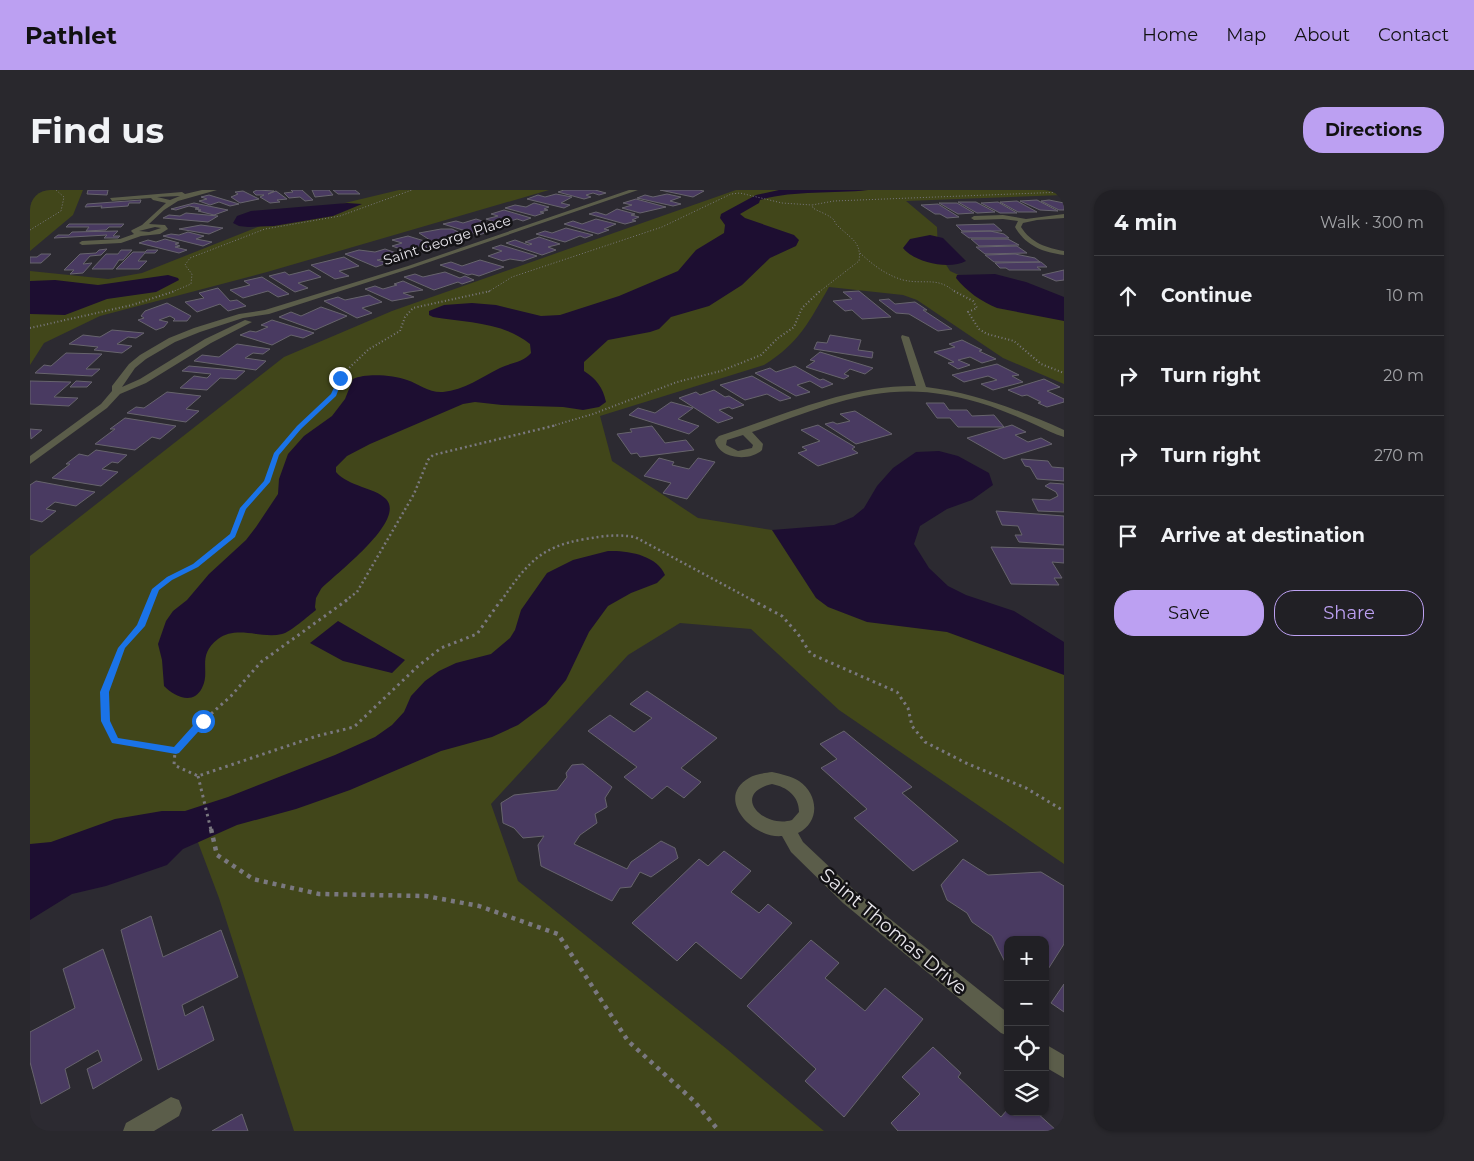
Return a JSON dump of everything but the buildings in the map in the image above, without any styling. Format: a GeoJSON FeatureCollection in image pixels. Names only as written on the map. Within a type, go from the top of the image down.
{"type":"FeatureCollection","features":[{"type":"Feature","properties":{"kind":"street"},"geometry":{"type":"LineString","coordinates":[[145,226],[169,202],[188,195],[214,190]]}},
{"type":"Feature","properties":{"kind":"street","name":"Saint George Place"},"geometry":{"type":"LineString","coordinates":[[117,392],[117,386],[132,366],[157,348],[180,337],[215,324],[266,312],[468,248],[635,190]]}},
{"type":"Feature","properties":{"kind":"street"},"geometry":{"type":"LineString","coordinates":[[112,199],[169,193],[188,195]]}},
{"type":"Feature","properties":{"kind":"street"},"geometry":{"type":"LineString","coordinates":[[154,196],[155,199],[169,202]]}},
{"type":"Feature","properties":{"kind":"street"},"geometry":{"type":"LineString","coordinates":[[974,218],[1003,217],[1024,220],[1064,216]]}},
{"type":"Feature","properties":{"kind":"street"},"geometry":{"type":"LineString","coordinates":[[1024,220],[1018,225],[1021,233],[1039,247],[1064,253]]}},
{"type":"Feature","properties":{"kind":"street"},"geometry":{"type":"LineString","coordinates":[[82,243],[121,241],[140,234],[155,233],[164,229],[160,226],[145,226],[134,231],[140,234]]}},
{"type":"Feature","properties":{"kind":"street","name":"Saint George Place"},"geometry":{"type":"LineString","coordinates":[[30,461],[104,406],[117,392],[143,381],[208,341],[266,312]]}},
{"type":"Feature","properties":{"kind":"street"},"geometry":{"type":"LineString","coordinates":[[905,337],[922,389]]}},
{"type":"Feature","properties":{"kind":"street"},"geometry":{"type":"LineString","coordinates":[[745,431],[825,403],[868,391],[922,389],[951,393],[984,401],[1027,416],[1064,434]]}},
{"type":"Feature","properties":{"kind":"street","name":"Saint Thomas Drive"},"geometry":{"type":"LineString","coordinates":[[787,829],[797,847],[849,897],[1004,1023]]}},
{"type":"Feature","properties":{"kind":"street"},"geometry":{"type":"LineString","coordinates":[[1049,1057],[1064,1068]]}},
{"type":"Feature","properties":{"kind":"street"},"geometry":{"type":"LineString","coordinates":[[134,1131],[171,1108]]}},
{"type":"Feature","properties":{"kind":"path"},"geometry":{"type":"LineString","coordinates":[[30,230],[61,211],[64,197],[56,190]]}},
{"type":"Feature","properties":{"kind":"path"},"geometry":{"type":"LineString","coordinates":[[30,328],[169,295],[191,284],[192,274],[185,265],[190,258],[266,229],[340,216],[412,190]]}},
{"type":"Feature","properties":{"kind":"path"},"geometry":{"type":"LineString","coordinates":[[176,751],[116,741],[105,721],[105,692],[122,648],[141,626],[156,589],[169,578],[196,566],[233,535],[243,508],[267,482],[276,455],[299,428],[334,394],[344,373],[363,354],[376,344],[400,331],[405,317],[413,308],[435,302],[487,293],[512,277],[662,226],[731,194],[740,193],[766,199],[812,205],[834,201],[1064,192]]}},
{"type":"Feature","properties":{"kind":"path"},"geometry":{"type":"LineString","coordinates":[[812,205],[832,218],[836,224],[851,234],[859,246],[860,253],[858,261],[827,285],[802,308],[794,327],[778,338],[761,355],[721,371],[677,382],[593,414],[520,435],[485,441],[433,456],[428,460],[414,494],[357,592],[261,662],[231,696],[193,730],[176,751],[174,765],[198,776],[316,736],[354,727],[417,667],[441,648],[477,634],[521,572],[542,552],[564,542],[615,534],[636,537],[782,616],[798,634],[810,654],[897,692],[908,708],[912,726],[925,742],[966,763],[1026,788],[1064,811]]}},
{"type":"Feature","properties":{"kind":"path"},"geometry":{"type":"LineString","coordinates":[[860,253],[879,270],[904,280],[945,283],[956,293],[973,302],[977,308],[968,312],[979,329],[987,334],[1014,341],[1040,364],[1064,373]]}},
{"type":"Feature","properties":{"kind":"path"},"geometry":{"type":"LineString","coordinates":[[198,776],[217,855],[254,879],[319,894],[426,896],[480,906],[558,934],[628,1041],[694,1101],[718,1131]]}},
{"type":"Feature","properties":{"kind":"green space"},"geometry":{"type":"Polygon","coordinates":[[[30,190],[83,190],[73,215],[30,251],[30,190]]]}},
{"type":"Feature","properties":{"kind":"green space"},"geometry":{"type":"Polygon","coordinates":[[[399,190],[549,190],[267,272],[100,316],[44,343],[30,365],[30,271],[108,279],[142,273],[278,219],[399,190]]]}},
{"type":"Feature","properties":{"kind":"green space"},"geometry":{"type":"Polygon","coordinates":[[[736,190],[1064,190],[1064,195],[906,201],[937,227],[938,252],[950,271],[1021,304],[1064,320],[1064,384],[1003,358],[917,300],[903,295],[829,287],[809,321],[795,340],[764,365],[600,416],[612,461],[698,518],[772,530],[873,580],[1064,658],[1064,864],[839,710],[751,629],[680,623],[628,655],[491,804],[518,881],[728,1050],[824,1131],[294,1131],[219,898],[188,816],[30,853],[30,556],[284,357],[392,311],[736,190]]]}},
{"type":"Feature","properties":{"kind":"shaded area"},"geometry":{"type":"Polygon","coordinates":[[[779,190],[868,190],[800,193],[773,197],[760,200],[759,203],[740,214],[745,218],[794,235],[799,240],[796,246],[770,258],[742,285],[709,306],[671,317],[659,329],[608,340],[584,362],[584,371],[598,384],[605,397],[606,402],[599,407],[583,410],[563,407],[475,402],[463,404],[370,444],[347,456],[336,467],[336,472],[348,481],[375,492],[386,499],[390,509],[387,520],[378,533],[353,560],[321,589],[316,598],[316,610],[295,627],[282,634],[233,633],[218,639],[207,651],[204,682],[202,688],[194,697],[183,698],[164,686],[162,660],[158,644],[166,621],[173,611],[187,600],[209,574],[246,540],[278,494],[279,479],[288,454],[304,436],[332,416],[345,399],[353,379],[380,375],[407,380],[429,390],[438,392],[451,391],[466,386],[500,368],[521,360],[531,353],[530,344],[519,336],[507,331],[483,324],[433,317],[429,315],[429,311],[444,305],[472,303],[496,305],[541,316],[560,315],[619,296],[678,271],[696,250],[724,233],[725,225],[720,218],[721,214],[756,195],[779,190]]]}},
{"type":"Feature","properties":{"kind":"shaded area"},"geometry":{"type":"Polygon","coordinates":[[[347,203],[362,204],[333,216],[274,226],[248,227],[233,223],[237,216],[251,211],[347,203]]]}},
{"type":"Feature","properties":{"kind":"shaded area"},"geometry":{"type":"Polygon","coordinates":[[[930,235],[943,238],[966,261],[951,265],[933,264],[916,258],[903,248],[910,239],[930,235]]]}},
{"type":"Feature","properties":{"kind":"shaded area"},"geometry":{"type":"Polygon","coordinates":[[[995,274],[1026,282],[1064,297],[1064,321],[997,308],[975,296],[956,278],[957,275],[995,274]]]}},
{"type":"Feature","properties":{"kind":"shaded area"},"geometry":{"type":"Polygon","coordinates":[[[168,275],[179,280],[156,292],[107,299],[65,315],[30,314],[30,281],[55,280],[98,285],[168,275]]]}},
{"type":"Feature","properties":{"kind":"shaded area"},"geometry":{"type":"Polygon","coordinates":[[[939,451],[958,456],[989,473],[993,485],[972,500],[947,509],[920,526],[914,544],[929,568],[948,586],[966,595],[1014,611],[1064,642],[1064,675],[947,632],[867,622],[828,607],[816,598],[772,530],[834,525],[853,517],[864,508],[877,486],[893,468],[916,452],[939,451]]]}},
{"type":"Feature","properties":{"kind":"shaded area"},"geometry":{"type":"Polygon","coordinates":[[[608,551],[641,555],[661,568],[665,575],[657,583],[631,593],[608,606],[589,632],[566,680],[546,704],[518,725],[492,737],[441,751],[350,790],[296,809],[237,825],[183,849],[167,865],[106,886],[72,894],[30,920],[30,844],[51,842],[115,819],[162,811],[185,811],[228,797],[335,755],[375,737],[392,725],[404,712],[411,696],[425,681],[439,671],[456,663],[491,654],[510,638],[515,630],[521,610],[547,573],[573,560],[608,551]]]}},
{"type":"Feature","properties":{"kind":"shaded area"},"geometry":{"type":"Polygon","coordinates":[[[338,621],[405,660],[392,673],[343,661],[310,643],[338,621]]]}},
{"type":"Feature","properties":{"kind":"route"},"geometry":{"type":"LineString","coordinates":[[203,721],[176,751],[116,741],[105,721],[105,692],[122,648],[141,626],[156,589],[169,578],[196,566],[233,535],[243,508],[267,482],[276,455],[307,419],[334,394],[340,378]]}}]}
